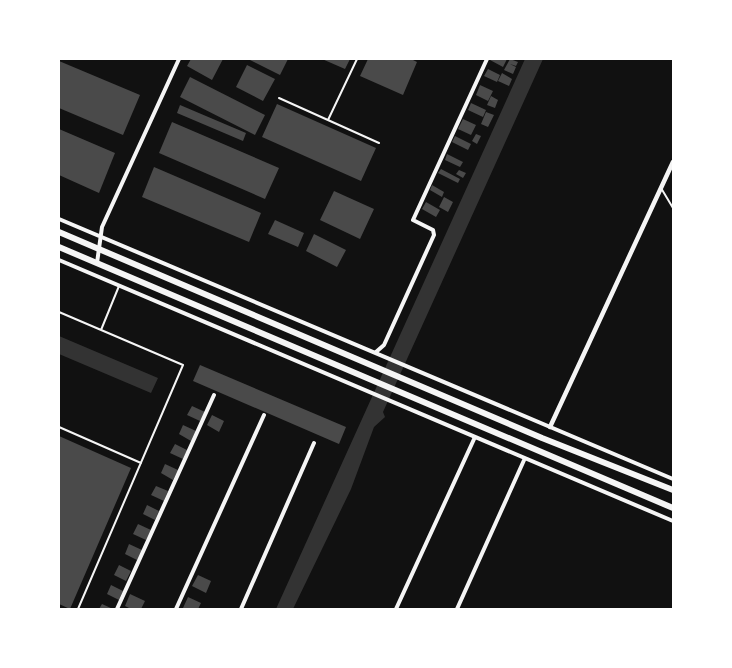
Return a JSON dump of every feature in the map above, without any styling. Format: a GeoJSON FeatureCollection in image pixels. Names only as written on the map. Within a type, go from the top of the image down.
{"type":"FeatureCollection","features":[{"type":"Feature","properties":{"kind":"highway"},"geometry":{"type":"LineString","coordinates":[[59,232],[406,380],[673,490]]}},
{"type":"Feature","properties":{"kind":"highway"},"geometry":{"type":"LineString","coordinates":[[59,247],[396,392],[673,508]]}},
{"type":"Feature","properties":{"kind":"street"},"geometry":{"type":"LineString","coordinates":[[96,263],[100,250],[100,237],[179,59]]}},
{"type":"Feature","properties":{"kind":"street"},"geometry":{"type":"LineString","coordinates":[[376,352],[384,345],[434,235],[434,230],[413,220],[487,59]]}},
{"type":"Feature","properties":{"kind":"street"},"geometry":{"type":"LineString","coordinates":[[550,427],[673,162]]}},
{"type":"Feature","properties":{"kind":"street"},"geometry":{"type":"LineString","coordinates":[[59,219],[673,479]]}},
{"type":"Feature","properties":{"kind":"street"},"geometry":{"type":"LineString","coordinates":[[59,260],[673,521]]}},
{"type":"Feature","properties":{"kind":"street"},"geometry":{"type":"LineString","coordinates":[[120,286],[124,275]]}},
{"type":"Feature","properties":{"kind":"street"},"geometry":{"type":"LineString","coordinates":[[117,609],[214,394]]}},
{"type":"Feature","properties":{"kind":"street"},"geometry":{"type":"LineString","coordinates":[[176,609],[264,415]]}},
{"type":"Feature","properties":{"kind":"street"},"geometry":{"type":"LineString","coordinates":[[396,609],[475,437]]}},
{"type":"Feature","properties":{"kind":"street"},"geometry":{"type":"LineString","coordinates":[[241,609],[314,443]]}},
{"type":"Feature","properties":{"kind":"street"},"geometry":{"type":"LineString","coordinates":[[457,609],[525,458]]}},
{"type":"Feature","properties":{"kind":"lane"},"geometry":{"type":"LineString","coordinates":[[328,120],[357,59]]}},
{"type":"Feature","properties":{"kind":"lane"},"geometry":{"type":"LineString","coordinates":[[279,98],[379,143]]}},
{"type":"Feature","properties":{"kind":"lane"},"geometry":{"type":"LineString","coordinates":[[661,188],[673,208]]}},
{"type":"Feature","properties":{"kind":"lane"},"geometry":{"type":"LineString","coordinates":[[101,330],[120,286]]}},
{"type":"Feature","properties":{"kind":"lane"},"geometry":{"type":"LineString","coordinates":[[59,312],[183,365],[78,609]]}},
{"type":"Feature","properties":{"kind":"lane"},"geometry":{"type":"LineString","coordinates":[[59,427],[141,463]]}},
{"type":"Feature","properties":{"kind":"shaded area"},"geometry":{"type":"Polygon","coordinates":[[[525,59],[543,59],[383,412],[385,417],[374,427],[351,489],[293,609],[276,609],[525,59]]]}},
{"type":"Feature","properties":{"kind":"shaded area"},"geometry":{"type":"Polygon","coordinates":[[[59,336],[158,378],[151,393],[59,354],[59,336]]]}},
{"type":"Feature","properties":{"kind":"building"},"geometry":{"type":"Polygon","coordinates":[[[191,59],[223,59],[212,80],[187,66],[191,59]]]}},
{"type":"Feature","properties":{"kind":"building"},"geometry":{"type":"Polygon","coordinates":[[[248,59],[288,59],[280,75],[248,59]]]}},
{"type":"Feature","properties":{"kind":"building"},"geometry":{"type":"Polygon","coordinates":[[[322,59],[350,59],[345,69],[322,59]]]}},
{"type":"Feature","properties":{"kind":"building"},"geometry":{"type":"Polygon","coordinates":[[[368,59],[411,59],[417,62],[403,95],[360,76],[368,59]]]}},
{"type":"Feature","properties":{"kind":"building"},"geometry":{"type":"Polygon","coordinates":[[[491,59],[507,59],[503,67],[491,59]]]}},
{"type":"Feature","properties":{"kind":"building"},"geometry":{"type":"Polygon","coordinates":[[[510,59],[518,62],[516,66],[510,64],[516,67],[513,74],[504,70],[510,59]]]}},
{"type":"Feature","properties":{"kind":"building"},"geometry":{"type":"Polygon","coordinates":[[[59,61],[140,95],[123,135],[59,108],[59,61]]]}},
{"type":"Feature","properties":{"kind":"building"},"geometry":{"type":"Polygon","coordinates":[[[247,65],[275,79],[263,101],[236,87],[247,65]]]}},
{"type":"Feature","properties":{"kind":"building"},"geometry":{"type":"Polygon","coordinates":[[[488,69],[500,75],[497,82],[484,76],[488,69]]]}},
{"type":"Feature","properties":{"kind":"building"},"geometry":{"type":"Polygon","coordinates":[[[502,73],[512,79],[509,86],[498,81],[502,73]]]}},
{"type":"Feature","properties":{"kind":"building"},"geometry":{"type":"Polygon","coordinates":[[[190,77],[265,115],[255,135],[180,97],[190,77]]]}},
{"type":"Feature","properties":{"kind":"building"},"geometry":{"type":"Polygon","coordinates":[[[480,85],[493,91],[488,101],[476,95],[480,85]]]}},
{"type":"Feature","properties":{"kind":"building"},"geometry":{"type":"Polygon","coordinates":[[[491,96],[498,100],[495,108],[487,105],[491,96]]]}},
{"type":"Feature","properties":{"kind":"building"},"geometry":{"type":"Polygon","coordinates":[[[471,103],[486,110],[483,117],[468,110],[471,103]]]}},
{"type":"Feature","properties":{"kind":"building"},"geometry":{"type":"Polygon","coordinates":[[[277,104],[376,148],[361,181],[262,137],[277,104]]]}},
{"type":"Feature","properties":{"kind":"building"},"geometry":{"type":"Polygon","coordinates":[[[180,105],[246,133],[243,141],[177,113],[180,105]]]}},
{"type":"Feature","properties":{"kind":"building"},"geometry":{"type":"Polygon","coordinates":[[[486,112],[494,115],[488,127],[481,124],[486,112]]]}},
{"type":"Feature","properties":{"kind":"building"},"geometry":{"type":"Polygon","coordinates":[[[463,119],[476,125],[471,135],[458,129],[463,119]]]}},
{"type":"Feature","properties":{"kind":"building"},"geometry":{"type":"Polygon","coordinates":[[[172,122],[279,168],[265,199],[159,153],[172,122]]]}},
{"type":"Feature","properties":{"kind":"building"},"geometry":{"type":"Polygon","coordinates":[[[59,129],[115,153],[99,193],[59,175],[59,129]]]}},
{"type":"Feature","properties":{"kind":"building"},"geometry":{"type":"Polygon","coordinates":[[[476,134],[481,136],[477,144],[472,141],[476,134]]]}},
{"type":"Feature","properties":{"kind":"building"},"geometry":{"type":"Polygon","coordinates":[[[455,136],[471,144],[468,150],[452,142],[455,136]]]}},
{"type":"Feature","properties":{"kind":"building"},"geometry":{"type":"Polygon","coordinates":[[[447,154],[463,162],[460,167],[445,160],[447,154]]]}},
{"type":"Feature","properties":{"kind":"building"},"geometry":{"type":"Polygon","coordinates":[[[154,167],[261,213],[249,242],[142,197],[154,167]]]}},
{"type":"Feature","properties":{"kind":"building"},"geometry":{"type":"Polygon","coordinates":[[[441,169],[460,179],[458,183],[438,173],[441,169]]]}},
{"type":"Feature","properties":{"kind":"building"},"geometry":{"type":"Polygon","coordinates":[[[459,170],[466,173],[463,178],[456,174],[459,170]]]}},
{"type":"Feature","properties":{"kind":"building"},"geometry":{"type":"Polygon","coordinates":[[[432,185],[444,192],[442,197],[430,190],[432,185]]]}},
{"type":"Feature","properties":{"kind":"building"},"geometry":{"type":"Polygon","coordinates":[[[334,191],[374,209],[360,239],[320,220],[334,191]]]}},
{"type":"Feature","properties":{"kind":"building"},"geometry":{"type":"Polygon","coordinates":[[[444,197],[453,202],[448,212],[439,207],[444,197]]]}},
{"type":"Feature","properties":{"kind":"building"},"geometry":{"type":"Polygon","coordinates":[[[426,202],[440,210],[436,217],[422,209],[426,202]]]}},
{"type":"Feature","properties":{"kind":"building"},"geometry":{"type":"Polygon","coordinates":[[[275,220],[304,233],[298,247],[268,234],[275,220]]]}},
{"type":"Feature","properties":{"kind":"building"},"geometry":{"type":"Polygon","coordinates":[[[314,234],[346,250],[337,267],[306,251],[314,234]]]}},
{"type":"Feature","properties":{"kind":"building"},"geometry":{"type":"Polygon","coordinates":[[[200,365],[346,427],[339,444],[193,381],[200,365]]]}},
{"type":"Feature","properties":{"kind":"building"},"geometry":{"type":"Polygon","coordinates":[[[192,406],[205,412],[200,421],[187,415],[192,406]]]}},
{"type":"Feature","properties":{"kind":"building"},"geometry":{"type":"Polygon","coordinates":[[[212,415],[224,421],[219,432],[207,425],[212,415]]]}},
{"type":"Feature","properties":{"kind":"building"},"geometry":{"type":"Polygon","coordinates":[[[183,425],[196,431],[191,441],[179,434],[183,425]]]}},
{"type":"Feature","properties":{"kind":"building"},"geometry":{"type":"Polygon","coordinates":[[[59,436],[131,468],[70,609],[59,604],[59,436]]]}},
{"type":"Feature","properties":{"kind":"building"},"geometry":{"type":"Polygon","coordinates":[[[175,444],[187,450],[183,459],[170,453],[175,444]]]}},
{"type":"Feature","properties":{"kind":"building"},"geometry":{"type":"Polygon","coordinates":[[[165,464],[178,470],[173,480],[161,473],[165,464]]]}},
{"type":"Feature","properties":{"kind":"building"},"geometry":{"type":"Polygon","coordinates":[[[156,486],[168,491],[164,501],[151,495],[156,486]]]}},
{"type":"Feature","properties":{"kind":"building"},"geometry":{"type":"Polygon","coordinates":[[[147,505],[159,511],[155,520],[143,514],[147,505]]]}},
{"type":"Feature","properties":{"kind":"building"},"geometry":{"type":"Polygon","coordinates":[[[138,524],[151,530],[146,540],[133,534],[138,524]]]}},
{"type":"Feature","properties":{"kind":"building"},"geometry":{"type":"Polygon","coordinates":[[[129,544],[142,550],[137,560],[125,554],[129,544]]]}},
{"type":"Feature","properties":{"kind":"building"},"geometry":{"type":"Polygon","coordinates":[[[119,565],[131,571],[126,581],[114,575],[119,565]]]}},
{"type":"Feature","properties":{"kind":"building"},"geometry":{"type":"Polygon","coordinates":[[[198,575],[211,581],[206,593],[192,586],[198,575]]]}},
{"type":"Feature","properties":{"kind":"building"},"geometry":{"type":"Polygon","coordinates":[[[111,585],[123,591],[119,600],[107,594],[111,585]]]}},
{"type":"Feature","properties":{"kind":"building"},"geometry":{"type":"Polygon","coordinates":[[[130,594],[145,601],[141,609],[131,609],[125,606],[130,594]]]}},
{"type":"Feature","properties":{"kind":"building"},"geometry":{"type":"Polygon","coordinates":[[[188,597],[201,603],[198,609],[183,608],[188,597]]]}},
{"type":"Feature","properties":{"kind":"building"},"geometry":{"type":"Polygon","coordinates":[[[102,604],[113,609],[99,609],[102,604]]]}}]}
